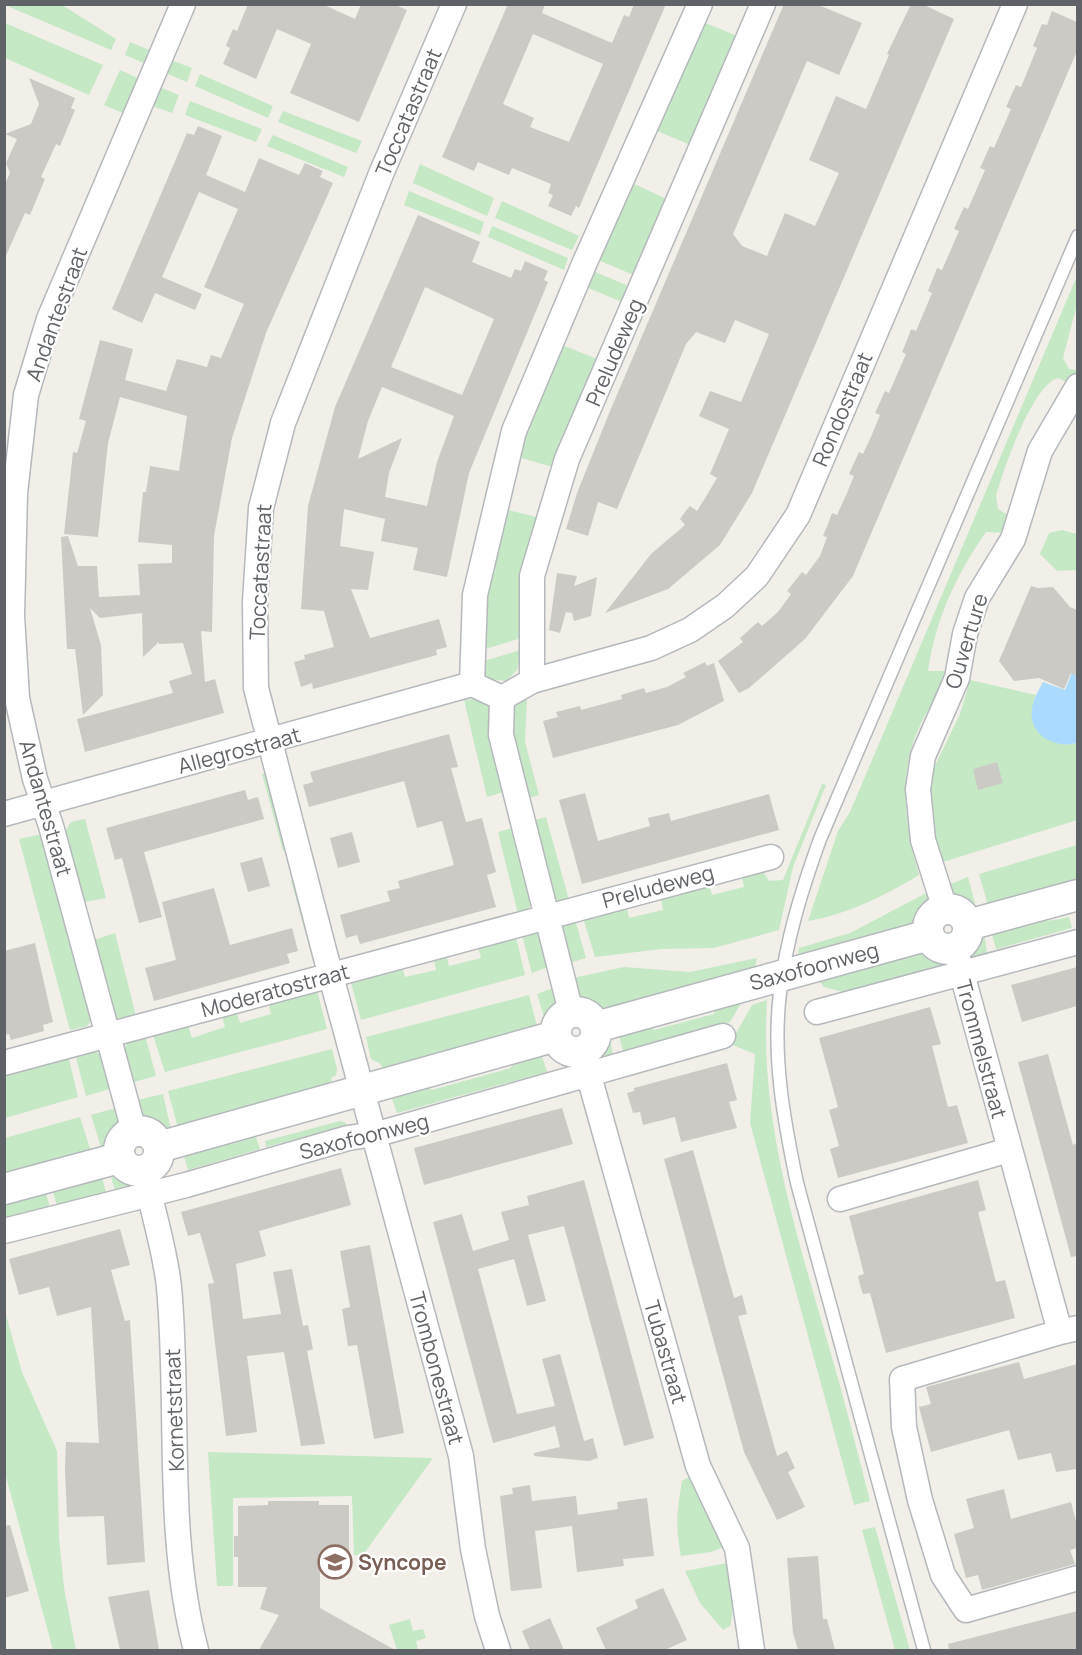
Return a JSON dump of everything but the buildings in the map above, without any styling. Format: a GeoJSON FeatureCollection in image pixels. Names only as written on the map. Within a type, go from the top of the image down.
{"type":"FeatureCollection","features":[{"type":"Feature","properties":{"kind":"street","name":"Andantestraat"},"geometry":{"type":"LineString","coordinates":[[141,1160],[51,826],[42,804],[17,698],[12,616],[10,493],[26,395],[49,320],[183,4]]}},
{"type":"Feature","properties":{"kind":"street","name":"Toccatastraat"},"geometry":{"type":"LineString","coordinates":[[361,1089],[256,688],[255,602],[261,508],[283,423],[381,174],[454,4]]}},
{"type":"Feature","properties":{"kind":"street"},"geometry":{"type":"LineString","coordinates":[[502,698],[472,684],[475,596],[514,431],[585,262],[700,4]]}},
{"type":"Feature","properties":{"kind":"street","name":"Preludeweg"},"geometry":{"type":"LineString","coordinates":[[532,681],[532,576],[567,459],[763,4]]}},
{"type":"Feature","properties":{"kind":"street","name":"Rondostraat"},"geometry":{"type":"LineString","coordinates":[[532,681],[651,648],[690,630],[725,606],[757,576],[798,515],[1015,4]]}},
{"type":"Feature","properties":{"kind":"street","name":"Ouverture"},"geometry":{"type":"LineString","coordinates":[[958,939],[923,840],[918,789],[923,756],[957,678],[965,634],[977,598],[1013,539],[1041,451],[1077,386]]}},
{"type":"Feature","properties":{"kind":"street"},"geometry":{"type":"LineString","coordinates":[[502,698],[532,681]]}},
{"type":"Feature","properties":{"kind":"street","name":"Allegrostraat"},"geometry":{"type":"LineString","coordinates":[[4,814],[472,684]]}},
{"type":"Feature","properties":{"kind":"street"},"geometry":{"type":"LineString","coordinates":[[502,698],[501,735],[545,916],[579,1040]]}},
{"type":"Feature","properties":{"kind":"street","name":"Preludeweg"},"geometry":{"type":"LineString","coordinates":[[545,916],[771,857]]}},
{"type":"Feature","properties":{"kind":"street"},"geometry":{"type":"LineString","coordinates":[[817,1012],[958,939],[1077,895]]}},
{"type":"Feature","properties":{"kind":"street","name":"Moderatostraat"},"geometry":{"type":"LineString","coordinates":[[4,1063],[545,916]]}},
{"type":"Feature","properties":{"kind":"street","name":"Saxofoonweg"},"geometry":{"type":"LineString","coordinates":[[4,1232],[141,1160],[361,1089],[579,1040],[784,974],[929,935],[928,925],[932,916],[958,939]]}},
{"type":"Feature","properties":{"kind":"street"},"geometry":{"type":"LineString","coordinates":[[958,939],[1077,942]]}},
{"type":"Feature","properties":{"kind":"street","name":"Trommelstraat"},"geometry":{"type":"LineString","coordinates":[[958,939],[1009,1150],[1069,1330],[902,1379],[904,1427],[920,1500],[943,1575],[966,1610],[1077,1578]]}},
{"type":"Feature","properties":{"kind":"street","name":"Saxofoonweg"},"geometry":{"type":"LineString","coordinates":[[4,1189],[141,1160],[374,1135],[579,1040],[723,1036]]}},
{"type":"Feature","properties":{"kind":"street","name":"Tubastraat"},"geometry":{"type":"LineString","coordinates":[[579,1040],[698,1466],[737,1548],[752,1650]]}},
{"type":"Feature","properties":{"kind":"street","name":"Trombonestraat"},"geometry":{"type":"LineString","coordinates":[[361,1089],[461,1456],[473,1548],[487,1616],[498,1650]]}},
{"type":"Feature","properties":{"kind":"street"},"geometry":{"type":"LineString","coordinates":[[840,1198],[1009,1150]]}},
{"type":"Feature","properties":{"kind":"street","name":"Kornetstraat"},"geometry":{"type":"LineString","coordinates":[[141,1160],[169,1285],[178,1526],[190,1630],[196,1650]]}},
{"type":"Feature","properties":{"kind":"lane"},"geometry":{"type":"LineString","coordinates":[[924,1650],[794,1172],[783,1119],[778,1061],[780,992],[787,946],[801,892],[820,839],[1077,236]]}},
{"type":"Feature","properties":{"kind":"green space"},"geometry":{"type":"Polygon","coordinates":[[[5,5],[62,5],[116,39],[111,50],[5,5]]]}},
{"type":"Feature","properties":{"kind":"green space"},"geometry":{"type":"Polygon","coordinates":[[[703,22],[740,37],[693,146],[655,130],[703,22]]]}},
{"type":"Feature","properties":{"kind":"green space"},"geometry":{"type":"Polygon","coordinates":[[[5,23],[103,65],[89,95],[5,58],[5,23]]]}},
{"type":"Feature","properties":{"kind":"green space"},"geometry":{"type":"Polygon","coordinates":[[[130,42],[152,51],[146,64],[125,55],[130,42]]]}},
{"type":"Feature","properties":{"kind":"green space"},"geometry":{"type":"Polygon","coordinates":[[[171,60],[192,68],[187,82],[165,73],[171,60]]]}},
{"type":"Feature","properties":{"kind":"green space"},"geometry":{"type":"Polygon","coordinates":[[[120,70],[140,79],[125,114],[104,105],[120,70]]]}},
{"type":"Feature","properties":{"kind":"green space"},"geometry":{"type":"Polygon","coordinates":[[[200,74],[273,106],[268,118],[195,86],[200,74]]]}},
{"type":"Feature","properties":{"kind":"green space"},"geometry":{"type":"Polygon","coordinates":[[[159,87],[179,95],[172,113],[152,106],[159,87]]]}},
{"type":"Feature","properties":{"kind":"green space"},"geometry":{"type":"Polygon","coordinates":[[[190,101],[262,129],[256,142],[185,115],[190,101]]]}},
{"type":"Feature","properties":{"kind":"green space"},"geometry":{"type":"Polygon","coordinates":[[[283,111],[362,141],[356,153],[278,122],[283,111]]]}},
{"type":"Feature","properties":{"kind":"green space"},"geometry":{"type":"Polygon","coordinates":[[[273,135],[348,167],[344,177],[267,146],[273,135]]]}},
{"type":"Feature","properties":{"kind":"green space"},"geometry":{"type":"Polygon","coordinates":[[[420,164],[494,198],[487,216],[413,183],[420,164]]]}},
{"type":"Feature","properties":{"kind":"green space"},"geometry":{"type":"Polygon","coordinates":[[[632,183],[669,200],[636,276],[598,260],[632,183]]]}},
{"type":"Feature","properties":{"kind":"green space"},"geometry":{"type":"Polygon","coordinates":[[[409,191],[484,222],[480,235],[404,205],[409,191]]]}},
{"type":"Feature","properties":{"kind":"green space"},"geometry":{"type":"Polygon","coordinates":[[[502,201],[579,236],[572,250],[495,218],[502,201]]]}},
{"type":"Feature","properties":{"kind":"green space"},"geometry":{"type":"Polygon","coordinates":[[[492,226],[568,258],[564,270],[488,237],[492,226]]]}},
{"type":"Feature","properties":{"kind":"green space"},"geometry":{"type":"Polygon","coordinates":[[[593,271],[631,287],[624,303],[586,287],[593,271]]]}},
{"type":"Feature","properties":{"kind":"green space"},"geometry":{"type":"Polygon","coordinates":[[[1077,276],[1077,304],[1063,358],[1069,369],[1077,370],[1069,383],[1058,378],[1048,384],[1029,412],[1012,450],[996,496],[998,509],[1012,518],[1007,533],[986,532],[965,564],[936,633],[928,671],[946,671],[941,687],[921,723],[907,766],[907,820],[919,875],[865,903],[837,914],[808,921],[838,831],[850,812],[1077,276]]]}},
{"type":"Feature","properties":{"kind":"green space"},"geometry":{"type":"Polygon","coordinates":[[[562,345],[600,360],[556,468],[518,457],[526,428],[562,345]]]}},
{"type":"Feature","properties":{"kind":"green space"},"geometry":{"type":"Polygon","coordinates":[[[504,509],[541,518],[521,638],[482,650],[483,598],[504,509]]]}},
{"type":"Feature","properties":{"kind":"green space"},"geometry":{"type":"Polygon","coordinates":[[[1062,530],[1077,534],[1077,570],[1057,571],[1040,554],[1049,533],[1062,530]]]}},
{"type":"Feature","properties":{"kind":"green space"},"geometry":{"type":"Polygon","coordinates":[[[521,650],[517,670],[506,681],[490,679],[481,670],[480,662],[521,650]]]}},
{"type":"Feature","properties":{"kind":"green space"},"geometry":{"type":"Polygon","coordinates":[[[970,680],[1036,695],[1033,716],[1041,733],[1057,743],[1077,743],[1077,820],[940,863],[927,782],[960,714],[970,680]]]}},
{"type":"Feature","properties":{"kind":"green space"},"geometry":{"type":"Polygon","coordinates":[[[527,698],[525,742],[539,795],[524,799],[509,737],[514,705],[527,698]]]}},
{"type":"Feature","properties":{"kind":"green space"},"geometry":{"type":"Polygon","coordinates":[[[478,699],[489,705],[492,711],[507,791],[487,797],[464,700],[478,699]]]}},
{"type":"Feature","properties":{"kind":"green space"},"geometry":{"type":"Polygon","coordinates":[[[267,773],[288,850],[283,851],[262,774],[267,773]]]}},
{"type":"Feature","properties":{"kind":"green space"},"geometry":{"type":"Polygon","coordinates":[[[822,784],[826,785],[793,867],[779,930],[714,948],[661,949],[595,957],[582,914],[626,903],[629,918],[663,910],[660,895],[708,881],[712,895],[744,887],[741,873],[762,870],[769,881],[783,880],[822,784]]]}},
{"type":"Feature","properties":{"kind":"green space"},"geometry":{"type":"Polygon","coordinates":[[[546,817],[569,900],[562,902],[550,897],[530,821],[546,817]]]}},
{"type":"Feature","properties":{"kind":"green space"},"geometry":{"type":"Polygon","coordinates":[[[85,819],[106,898],[85,902],[80,895],[64,833],[71,822],[85,819]]]}},
{"type":"Feature","properties":{"kind":"green space"},"geometry":{"type":"Polygon","coordinates":[[[513,828],[532,903],[526,912],[518,914],[498,832],[513,828]]]}},
{"type":"Feature","properties":{"kind":"green space"},"geometry":{"type":"Polygon","coordinates":[[[44,836],[92,1019],[87,1026],[70,1030],[19,839],[44,836]]]}},
{"type":"Feature","properties":{"kind":"green space"},"geometry":{"type":"Polygon","coordinates":[[[1077,845],[1077,881],[988,905],[979,874],[1077,845]]]}},
{"type":"Feature","properties":{"kind":"green space"},"geometry":{"type":"Polygon","coordinates":[[[968,877],[976,907],[956,897],[948,885],[968,877]]]}},
{"type":"Feature","properties":{"kind":"green space"},"geometry":{"type":"Polygon","coordinates":[[[296,878],[317,956],[312,957],[291,880],[296,878]]]}},
{"type":"Feature","properties":{"kind":"green space"},"geometry":{"type":"Polygon","coordinates":[[[928,892],[929,904],[925,913],[909,929],[798,956],[799,948],[850,933],[928,892]]]}},
{"type":"Feature","properties":{"kind":"green space"},"geometry":{"type":"Polygon","coordinates":[[[574,916],[586,958],[569,963],[559,928],[564,919],[574,916]]]}},
{"type":"Feature","properties":{"kind":"green space"},"geometry":{"type":"Polygon","coordinates":[[[1069,917],[1072,928],[996,949],[990,927],[1069,917]]]}},
{"type":"Feature","properties":{"kind":"green space"},"geometry":{"type":"Polygon","coordinates":[[[521,931],[529,931],[540,936],[551,966],[532,973],[521,931]]]}},
{"type":"Feature","properties":{"kind":"green space"},"geometry":{"type":"Polygon","coordinates":[[[984,932],[988,960],[969,964],[968,955],[984,932]]]}},
{"type":"Feature","properties":{"kind":"green space"},"geometry":{"type":"Polygon","coordinates":[[[115,933],[136,1016],[121,1021],[113,1015],[94,940],[115,933]]]}},
{"type":"Feature","properties":{"kind":"green space"},"geometry":{"type":"Polygon","coordinates":[[[515,933],[525,975],[361,1020],[350,979],[401,963],[405,977],[436,970],[433,955],[445,952],[449,966],[481,958],[477,943],[515,933]]]}},
{"type":"Feature","properties":{"kind":"green space"},"geometry":{"type":"Polygon","coordinates":[[[924,950],[942,957],[950,969],[922,970],[843,992],[824,987],[816,977],[924,950]]]}},
{"type":"Feature","properties":{"kind":"green space"},"geometry":{"type":"Polygon","coordinates":[[[757,958],[755,967],[603,1013],[590,1002],[579,999],[573,978],[624,967],[690,972],[757,958]]]}},
{"type":"Feature","properties":{"kind":"green space"},"geometry":{"type":"Polygon","coordinates":[[[316,987],[327,1029],[165,1072],[152,1032],[187,1023],[192,1038],[225,1027],[221,1012],[235,1008],[240,1023],[271,1014],[267,999],[316,987]]]}},
{"type":"Feature","properties":{"kind":"green space"},"geometry":{"type":"Polygon","coordinates":[[[555,987],[557,998],[546,1023],[537,994],[555,987]]]}},
{"type":"Feature","properties":{"kind":"green space"},"geometry":{"type":"Polygon","coordinates":[[[529,995],[537,1026],[384,1073],[381,1064],[371,1059],[366,1037],[529,995]]]}},
{"type":"Feature","properties":{"kind":"green space"},"geometry":{"type":"Polygon","coordinates":[[[746,995],[730,1022],[623,1051],[618,1032],[644,1022],[654,1030],[714,1014],[717,1002],[746,995]]]}},
{"type":"Feature","properties":{"kind":"green space"},"geometry":{"type":"Polygon","coordinates":[[[767,1000],[766,1044],[769,1089],[783,1176],[870,1501],[854,1505],[750,1123],[755,1054],[730,1044],[752,1005],[767,1000]]]}},
{"type":"Feature","properties":{"kind":"green space"},"geometry":{"type":"Polygon","coordinates":[[[145,1035],[156,1076],[130,1083],[123,1049],[130,1040],[145,1035]]]}},
{"type":"Feature","properties":{"kind":"green space"},"geometry":{"type":"Polygon","coordinates":[[[609,1036],[614,1058],[594,1065],[597,1048],[609,1036]]]}},
{"type":"Feature","properties":{"kind":"green space"},"geometry":{"type":"Polygon","coordinates":[[[332,1049],[337,1069],[336,1075],[331,1078],[333,1087],[178,1128],[168,1091],[332,1049]]]}},
{"type":"Feature","properties":{"kind":"green space"},"geometry":{"type":"Polygon","coordinates":[[[94,1050],[104,1059],[113,1088],[86,1096],[75,1054],[94,1050]]]}},
{"type":"Feature","properties":{"kind":"green space"},"geometry":{"type":"Polygon","coordinates":[[[540,1050],[547,1072],[397,1113],[390,1092],[424,1082],[432,1090],[511,1068],[515,1057],[540,1050]]]}},
{"type":"Feature","properties":{"kind":"green space"},"geometry":{"type":"Polygon","coordinates":[[[67,1051],[78,1097],[5,1118],[4,1075],[67,1051]]]}},
{"type":"Feature","properties":{"kind":"green space"},"geometry":{"type":"Polygon","coordinates":[[[163,1094],[171,1130],[148,1122],[133,1101],[163,1094]]]}},
{"type":"Feature","properties":{"kind":"green space"},"geometry":{"type":"Polygon","coordinates":[[[119,1107],[121,1120],[119,1131],[112,1140],[101,1147],[91,1115],[119,1107]]]}},
{"type":"Feature","properties":{"kind":"green space"},"geometry":{"type":"Polygon","coordinates":[[[80,1117],[91,1152],[5,1175],[5,1138],[80,1117]]]}},
{"type":"Feature","properties":{"kind":"green space"},"geometry":{"type":"Polygon","coordinates":[[[340,1121],[346,1123],[346,1126],[266,1147],[265,1141],[340,1121]]]}},
{"type":"Feature","properties":{"kind":"green space"},"geometry":{"type":"Polygon","coordinates":[[[256,1137],[260,1149],[188,1170],[182,1149],[222,1138],[231,1144],[256,1137]]]}},
{"type":"Feature","properties":{"kind":"green space"},"geometry":{"type":"Polygon","coordinates":[[[110,1172],[126,1174],[140,1188],[120,1193],[114,1188],[110,1172]]]}},
{"type":"Feature","properties":{"kind":"green space"},"geometry":{"type":"Polygon","coordinates":[[[92,1173],[101,1173],[106,1193],[57,1206],[53,1192],[88,1183],[92,1173]]]}},
{"type":"Feature","properties":{"kind":"green space"},"geometry":{"type":"Polygon","coordinates":[[[22,1192],[30,1199],[46,1194],[50,1207],[5,1220],[5,1197],[22,1192]]]}},
{"type":"Feature","properties":{"kind":"green space"},"geometry":{"type":"Polygon","coordinates":[[[4,1308],[22,1372],[57,1451],[59,1537],[64,1588],[76,1650],[53,1650],[5,1473],[4,1308]]]}},
{"type":"Feature","properties":{"kind":"green space"},"geometry":{"type":"Polygon","coordinates":[[[208,1452],[433,1458],[363,1555],[354,1555],[352,1496],[233,1498],[233,1586],[217,1586],[208,1452]]]}},
{"type":"Feature","properties":{"kind":"green space"},"geometry":{"type":"Polygon","coordinates":[[[691,1476],[726,1546],[711,1552],[681,1556],[677,1527],[679,1502],[682,1481],[691,1476]]]}},
{"type":"Feature","properties":{"kind":"green space"},"geometry":{"type":"Polygon","coordinates":[[[875,1527],[910,1650],[895,1650],[862,1530],[875,1527]]]}},
{"type":"Feature","properties":{"kind":"green space"},"geometry":{"type":"Polygon","coordinates":[[[727,1563],[732,1594],[732,1618],[730,1626],[723,1630],[700,1603],[685,1571],[727,1563]]]}},
{"type":"Feature","properties":{"kind":"green space"},"geometry":{"type":"Polygon","coordinates":[[[410,1619],[413,1631],[423,1629],[426,1638],[416,1641],[418,1650],[397,1650],[389,1625],[410,1619]]]}},
{"type":"Feature","properties":{"kind":"water"},"geometry":{"type":"Polygon","coordinates":[[[1077,660],[1077,743],[1052,742],[1039,733],[1034,726],[1032,718],[1036,695],[1043,682],[1065,690],[1077,660]]]}},
{"type":"Feature","properties":{"kind":"place","name":"Syncope"},"geometry":{"type":"Point","coordinates":[335,1562]}}]}
